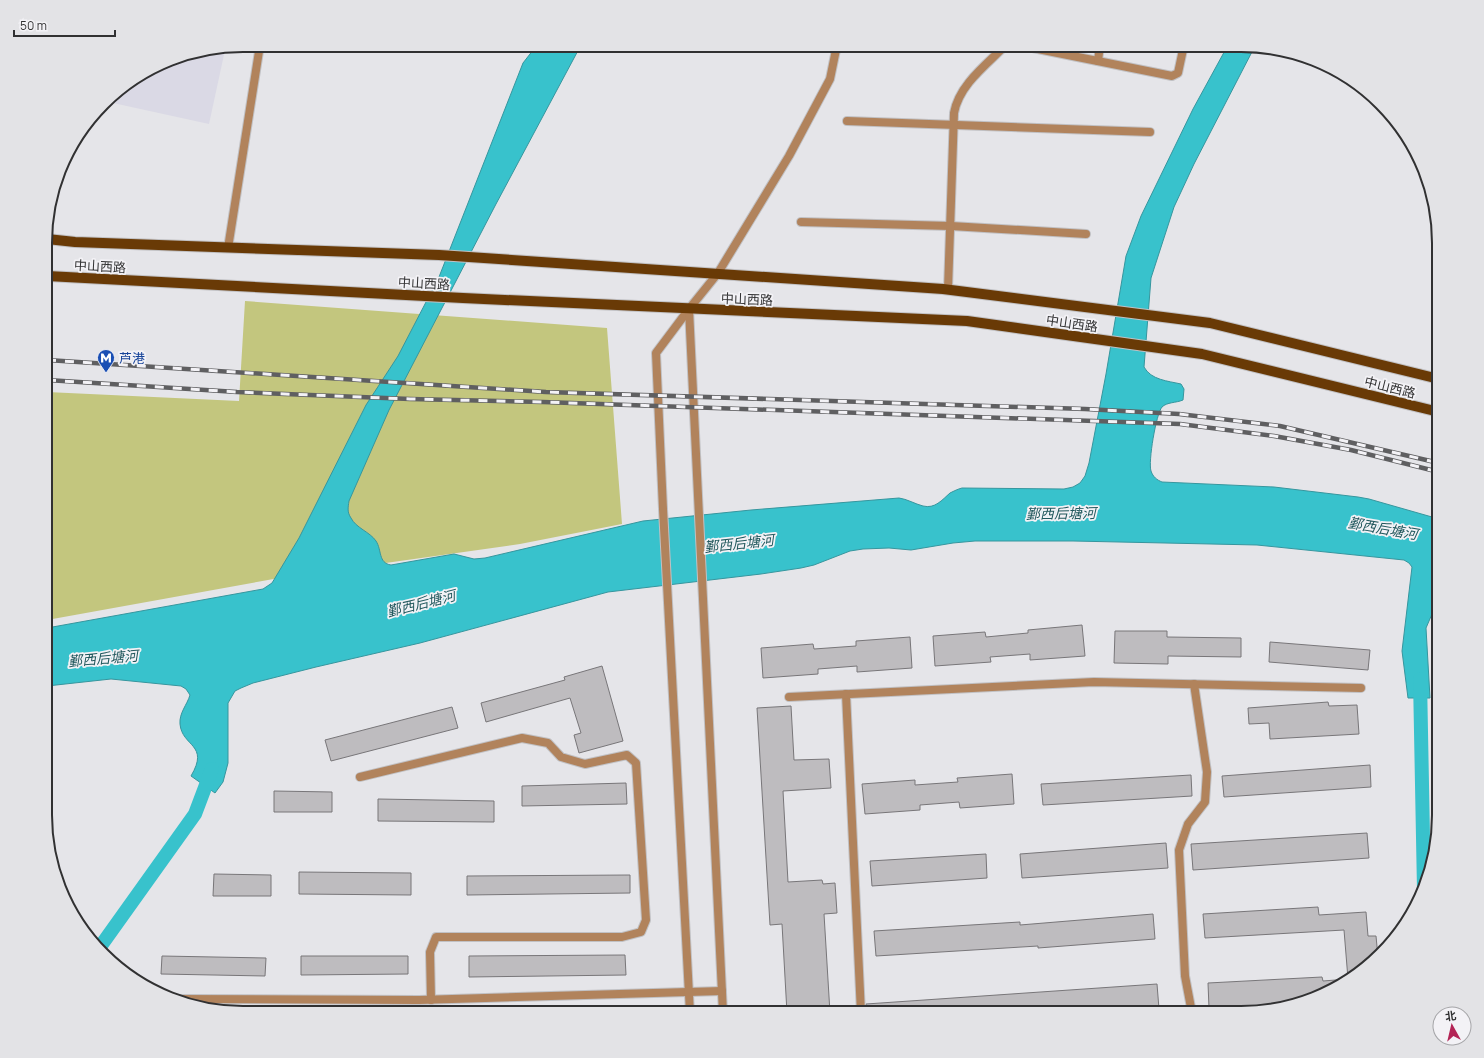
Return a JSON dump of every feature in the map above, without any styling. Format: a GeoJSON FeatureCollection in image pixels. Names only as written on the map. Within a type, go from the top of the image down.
{"type":"FeatureCollection","features":[{"type":"Feature","properties":{"kind":"main road","name":"中山西路"},"geometry":{"type":"LineString","coordinates":[[52,240],[75,242],[439,255],[487,260],[718,273],[948,289],[1210,324],[1432,377]]}},
{"type":"Feature","properties":{"kind":"main road","name":"中山西路"},"geometry":{"type":"LineString","coordinates":[[52,276],[463,298],[967,321],[1202,354],[1432,410]]}},
{"type":"Feature","properties":{"kind":"street"},"geometry":{"type":"LineString","coordinates":[[228,248],[259,52]]}},
{"type":"Feature","properties":{"kind":"street"},"geometry":{"type":"LineString","coordinates":[[690,1006],[667,591],[656,353],[718,273],[790,156],[830,79],[836,52]]}},
{"type":"Feature","properties":{"kind":"street"},"geometry":{"type":"LineString","coordinates":[[948,289],[953,125],[956,102],[964,88],[999,52]]}},
{"type":"Feature","properties":{"kind":"street"},"geometry":{"type":"LineString","coordinates":[[1053,52],[1172,76],[1178,74],[1183,52]]}},
{"type":"Feature","properties":{"kind":"street"},"geometry":{"type":"LineString","coordinates":[[1098,61],[1099,52]]}},
{"type":"Feature","properties":{"kind":"street"},"geometry":{"type":"LineString","coordinates":[[847,120],[1150,132]]}},
{"type":"Feature","properties":{"kind":"street"},"geometry":{"type":"LineString","coordinates":[[801,222],[951,226],[1086,234]]}},
{"type":"Feature","properties":{"kind":"street"},"geometry":{"type":"LineString","coordinates":[[689,309],[723,1006]]}},
{"type":"Feature","properties":{"kind":"street"},"geometry":{"type":"LineString","coordinates":[[789,697],[1094,682],[1361,688]]}},
{"type":"Feature","properties":{"kind":"street"},"geometry":{"type":"LineString","coordinates":[[1191,1006],[1185,976],[1180,850],[1188,824],[1205,802],[1207,772],[1194,684]]}},
{"type":"Feature","properties":{"kind":"street"},"geometry":{"type":"LineString","coordinates":[[846,694],[861,1006]]}},
{"type":"Feature","properties":{"kind":"street"},"geometry":{"type":"LineString","coordinates":[[360,777],[522,738],[548,743],[561,757],[585,764],[628,755],[636,763],[646,920],[641,932],[622,937],[436,937],[430,952],[431,1000]]}},
{"type":"Feature","properties":{"kind":"street"},"geometry":{"type":"LineString","coordinates":[[197,1000],[431,1000],[722,991]]}},
{"type":"Feature","properties":{"kind":"shaded area"},"geometry":{"type":"Polygon","coordinates":[[[224,53],[209,124],[113,103],[137,84],[158,72],[181,62],[224,53]]]}},
{"type":"Feature","properties":{"kind":"green space"},"geometry":{"type":"Polygon","coordinates":[[[245,301],[607,328],[622,524],[520,544],[279,578],[52,619],[52,392],[239,401],[245,301]]]}},
{"type":"Feature","properties":{"kind":"water","name":"鄞西后塘河"},"geometry":{"type":"Polygon","coordinates":[[[532,52],[577,52],[389,410],[349,501],[348,512],[351,518],[356,525],[376,541],[384,562],[391,565],[454,554],[474,559],[485,558],[643,521],[751,510],[899,498],[927,507],[935,505],[950,493],[962,488],[1064,489],[1073,487],[1080,483],[1085,476],[1089,463],[1126,256],[1141,216],[1193,109],[1224,52],[1252,52],[1194,164],[1174,207],[1151,278],[1144,367],[1151,375],[1165,381],[1181,384],[1184,389],[1183,400],[1166,404],[1160,411],[1155,428],[1150,466],[1151,471],[1155,478],[1162,482],[1274,487],[1358,497],[1432,517],[1432,614],[1426,628],[1430,698],[1408,698],[1402,651],[1412,567],[1404,560],[1257,545],[1073,541],[975,541],[911,550],[889,548],[863,549],[850,551],[814,565],[801,568],[608,592],[420,643],[253,683],[235,691],[228,703],[228,763],[223,782],[215,793],[191,776],[198,758],[193,747],[182,732],[180,724],[182,713],[190,695],[186,689],[181,686],[111,679],[52,685],[52,627],[263,589],[272,583],[299,538],[366,405],[398,356],[439,277],[523,63],[532,52]]]}},
{"type":"Feature","properties":{"kind":"building"},"geometry":{"type":"Polygon","coordinates":[[[1082,625],[1085,656],[1030,660],[1030,654],[990,657],[991,662],[935,666],[933,636],[985,632],[986,637],[1028,633],[1028,630],[1082,625]]]}},
{"type":"Feature","properties":{"kind":"building"},"geometry":{"type":"Polygon","coordinates":[[[1115,631],[1167,631],[1167,637],[1241,638],[1241,657],[1168,656],[1168,664],[1114,663],[1115,631]]]}},
{"type":"Feature","properties":{"kind":"building"},"geometry":{"type":"Polygon","coordinates":[[[910,637],[912,668],[857,672],[857,666],[818,669],[818,674],[763,678],[761,648],[813,644],[814,649],[856,646],[856,641],[910,637]]]}},
{"type":"Feature","properties":{"kind":"building"},"geometry":{"type":"Polygon","coordinates":[[[1270,642],[1370,650],[1368,670],[1269,662],[1270,642]]]}},
{"type":"Feature","properties":{"kind":"building"},"geometry":{"type":"Polygon","coordinates":[[[602,666],[623,741],[579,753],[574,735],[581,733],[570,698],[486,722],[481,703],[565,680],[564,677],[602,666]]]}},
{"type":"Feature","properties":{"kind":"building"},"geometry":{"type":"Polygon","coordinates":[[[1328,702],[1329,706],[1357,705],[1359,734],[1270,739],[1269,723],[1249,724],[1248,708],[1328,702]]]}},
{"type":"Feature","properties":{"kind":"building"},"geometry":{"type":"Polygon","coordinates":[[[791,706],[794,760],[829,759],[831,788],[783,791],[788,882],[822,880],[823,884],[835,883],[837,913],[824,914],[830,1006],[787,1006],[782,924],[770,925],[757,708],[791,706]]]}},
{"type":"Feature","properties":{"kind":"building"},"geometry":{"type":"Polygon","coordinates":[[[452,707],[458,728],[331,761],[325,740],[452,707]]]}},
{"type":"Feature","properties":{"kind":"building"},"geometry":{"type":"Polygon","coordinates":[[[1370,765],[1371,787],[1224,797],[1222,776],[1370,765]]]}},
{"type":"Feature","properties":{"kind":"building"},"geometry":{"type":"Polygon","coordinates":[[[1012,774],[1014,804],[960,808],[959,802],[920,805],[920,810],[865,814],[862,784],[915,780],[915,785],[958,782],[957,778],[1012,774]]]}},
{"type":"Feature","properties":{"kind":"building"},"geometry":{"type":"Polygon","coordinates":[[[1191,775],[1192,796],[1043,805],[1041,784],[1191,775]]]}},
{"type":"Feature","properties":{"kind":"building"},"geometry":{"type":"Polygon","coordinates":[[[626,783],[627,804],[522,806],[522,786],[626,783]]]}},
{"type":"Feature","properties":{"kind":"building"},"geometry":{"type":"Polygon","coordinates":[[[274,791],[332,792],[332,812],[274,812],[274,791]]]}},
{"type":"Feature","properties":{"kind":"building"},"geometry":{"type":"Polygon","coordinates":[[[378,799],[494,801],[494,822],[378,821],[378,799]]]}},
{"type":"Feature","properties":{"kind":"building"},"geometry":{"type":"Polygon","coordinates":[[[1367,833],[1369,858],[1193,870],[1191,844],[1367,833]]]}},
{"type":"Feature","properties":{"kind":"building"},"geometry":{"type":"Polygon","coordinates":[[[1166,843],[1168,868],[1022,878],[1020,854],[1166,843]]]}},
{"type":"Feature","properties":{"kind":"building"},"geometry":{"type":"Polygon","coordinates":[[[986,854],[987,878],[872,886],[870,861],[986,854]]]}},
{"type":"Feature","properties":{"kind":"building"},"geometry":{"type":"Polygon","coordinates":[[[299,872],[411,873],[411,895],[299,894],[299,872]]]}},
{"type":"Feature","properties":{"kind":"building"},"geometry":{"type":"Polygon","coordinates":[[[214,874],[271,875],[271,896],[213,896],[214,874]]]}},
{"type":"Feature","properties":{"kind":"building"},"geometry":{"type":"Polygon","coordinates":[[[630,875],[630,893],[467,895],[467,876],[630,875]]]}},
{"type":"Feature","properties":{"kind":"building"},"geometry":{"type":"Polygon","coordinates":[[[1318,907],[1319,915],[1366,912],[1368,936],[1376,936],[1377,949],[1367,959],[1348,974],[1344,930],[1205,938],[1203,914],[1318,907]]]}},
{"type":"Feature","properties":{"kind":"building"},"geometry":{"type":"Polygon","coordinates":[[[1153,914],[1155,939],[1038,948],[1038,946],[876,956],[874,931],[1020,922],[1020,925],[1153,914]]]}},
{"type":"Feature","properties":{"kind":"building"},"geometry":{"type":"Polygon","coordinates":[[[625,955],[626,975],[469,977],[469,956],[625,955]]]}},
{"type":"Feature","properties":{"kind":"building"},"geometry":{"type":"Polygon","coordinates":[[[162,956],[266,958],[265,976],[161,974],[162,956]]]}},
{"type":"Feature","properties":{"kind":"building"},"geometry":{"type":"Polygon","coordinates":[[[301,956],[408,956],[408,974],[301,975],[301,956]]]}},
{"type":"Feature","properties":{"kind":"building"},"geometry":{"type":"Polygon","coordinates":[[[1322,977],[1323,981],[1337,980],[1303,996],[1278,1002],[1258,1005],[1209,1006],[1208,983],[1322,977]]]}},
{"type":"Feature","properties":{"kind":"building"},"geometry":{"type":"Polygon","coordinates":[[[1157,984],[1159,1006],[866,1006],[866,1004],[1157,984]]]}},
{"type":"Feature","properties":{"kind":"waterway"},"geometry":{"type":"LineString","coordinates":[[1420,679],[1424,870]]}},
{"type":"Feature","properties":{"kind":"waterway"},"geometry":{"type":"LineString","coordinates":[[102,944],[195,814],[212,769]]}},
{"type":"Feature","properties":{"kind":"railway"},"geometry":{"type":"LineString","coordinates":[[52,360],[546,392],[1085,409],[1179,414],[1280,426],[1432,461]]}},
{"type":"Feature","properties":{"kind":"railway"},"geometry":{"type":"LineString","coordinates":[[52,380],[237,392],[410,399],[543,402],[1180,424],[1274,436],[1351,450],[1432,470]]}},
{"type":"Feature","properties":{"kind":"place","name":"芦港"},"geometry":{"type":"Point","coordinates":[106,373]}}]}
